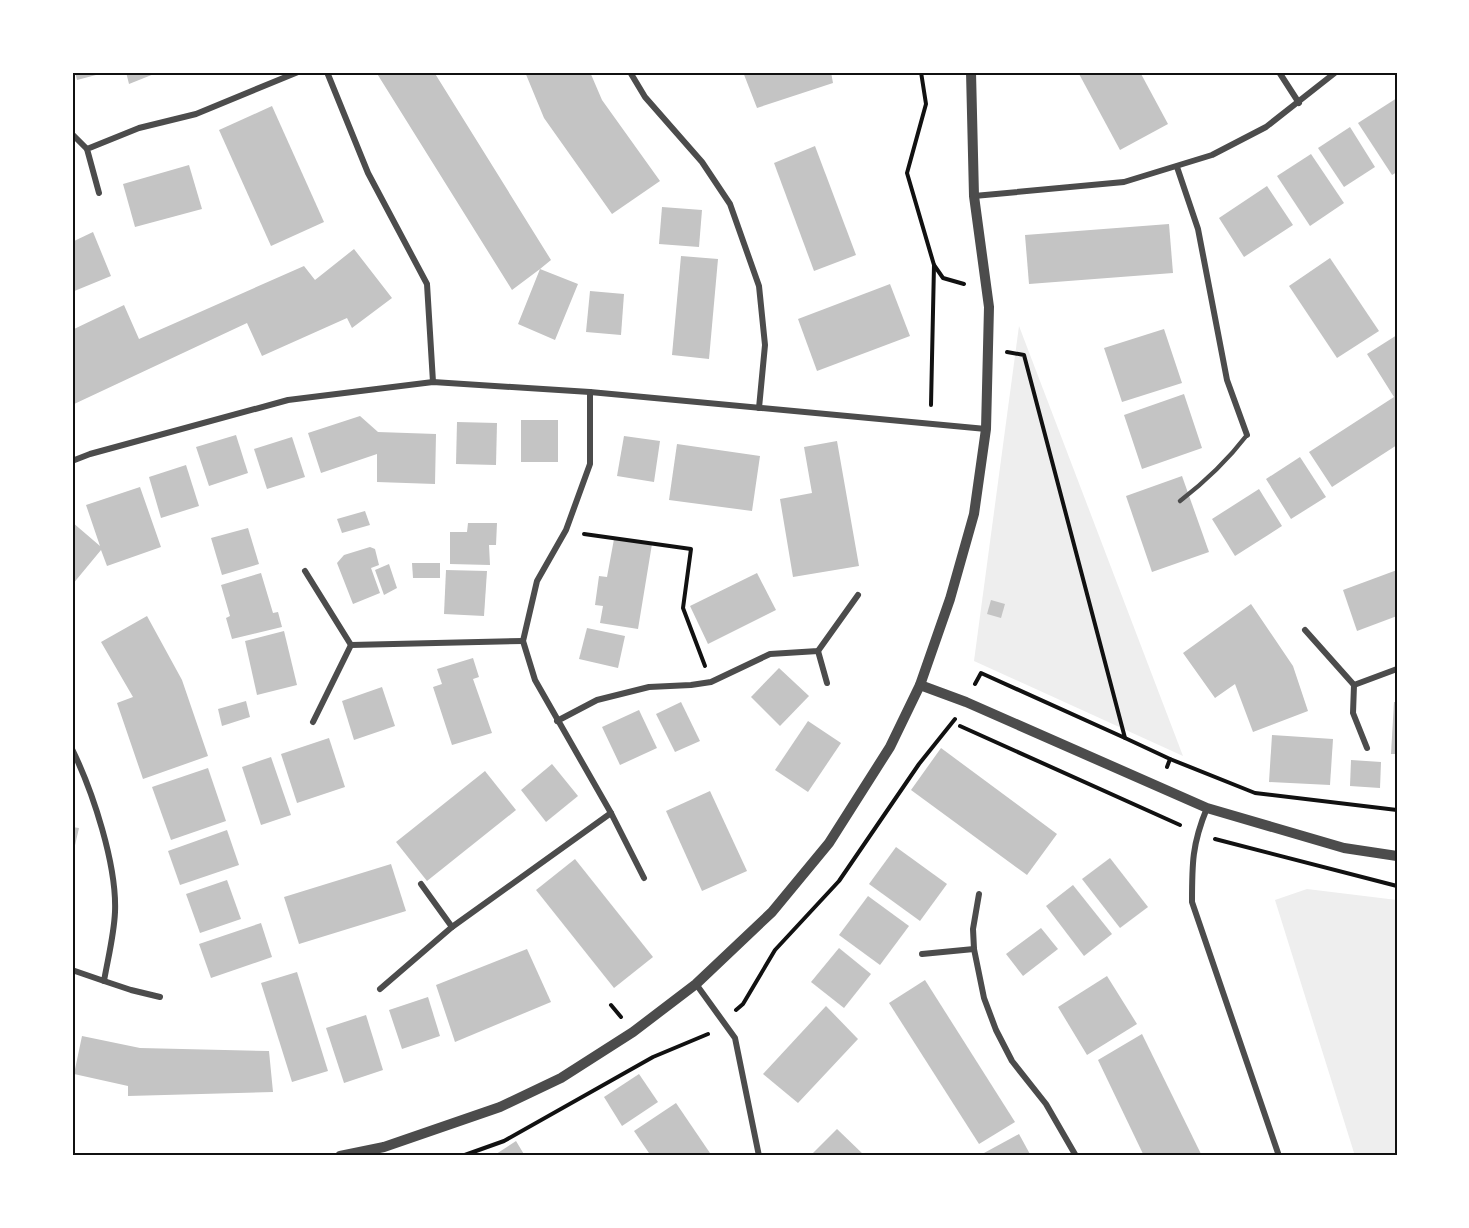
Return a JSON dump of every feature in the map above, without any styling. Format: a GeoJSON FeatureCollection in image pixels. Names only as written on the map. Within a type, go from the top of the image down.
{"type":"FeatureCollection","features":[{"type":"Feature","properties":{"kind":"street"},"geometry":{"type":"LineString","coordinates":[[87,149],[139,128],[196,114],[298,72]]}},
{"type":"Feature","properties":{"kind":"street"},"geometry":{"type":"LineString","coordinates":[[327,72],[368,173],[427,284],[433,382]]}},
{"type":"Feature","properties":{"kind":"street"},"geometry":{"type":"LineString","coordinates":[[630,72],[645,97],[702,162],[730,204],[759,286],[765,345],[759,408]]}},
{"type":"Feature","properties":{"kind":"street"},"geometry":{"type":"LineString","coordinates":[[340,1156],[384,1147],[500,1107],[561,1078],[633,1032],[696,984],[772,912],[829,843],[890,747],[920,685],[950,598],[974,514],[986,429],[989,348],[987,291],[974,196],[971,72]]}},
{"type":"Feature","properties":{"kind":"street"},"geometry":{"type":"LineString","coordinates":[[1279,72],[1299,103]]}},
{"type":"Feature","properties":{"kind":"street"},"geometry":{"type":"LineString","coordinates":[[974,196],[1124,182],[1177,167],[1212,155],[1257,132],[1299,103],[1336,72]]}},
{"type":"Feature","properties":{"kind":"street"},"geometry":{"type":"LineString","coordinates":[[72,134],[87,149],[99,193]]}},
{"type":"Feature","properties":{"kind":"street"},"geometry":{"type":"LineString","coordinates":[[1177,167],[1198,229],[1227,380],[1247,435]]}},
{"type":"Feature","properties":{"kind":"street"},"geometry":{"type":"LineString","coordinates":[[72,461],[90,454],[288,400],[433,382],[590,392],[986,429]]}},
{"type":"Feature","properties":{"kind":"street"},"geometry":{"type":"LineString","coordinates":[[590,392],[590,464],[566,530],[537,581],[523,641],[535,680],[611,813],[644,878]]}},
{"type":"Feature","properties":{"kind":"street"},"geometry":{"type":"LineString","coordinates":[[305,571],[351,645]]}},
{"type":"Feature","properties":{"kind":"street"},"geometry":{"type":"LineString","coordinates":[[818,651],[858,595]]}},
{"type":"Feature","properties":{"kind":"street"},"geometry":{"type":"LineString","coordinates":[[1305,630],[1354,685],[1353,713],[1367,748]]}},
{"type":"Feature","properties":{"kind":"street"},"geometry":{"type":"LineString","coordinates":[[351,645],[523,641]]}},
{"type":"Feature","properties":{"kind":"street"},"geometry":{"type":"LineString","coordinates":[[313,722],[351,645]]}},
{"type":"Feature","properties":{"kind":"street"},"geometry":{"type":"LineString","coordinates":[[557,721],[597,700],[649,687],[711,682],[770,654],[818,651]]}},
{"type":"Feature","properties":{"kind":"street"},"geometry":{"type":"LineString","coordinates":[[818,651],[827,684]]}},
{"type":"Feature","properties":{"kind":"street"},"geometry":{"type":"LineString","coordinates":[[1354,685],[1397,669]]}},
{"type":"Feature","properties":{"kind":"street"},"geometry":{"type":"LineString","coordinates":[[920,685],[966,702],[1207,808],[1344,848],[1397,856]]}},
{"type":"Feature","properties":{"kind":"street"},"geometry":{"type":"LineString","coordinates":[[72,749],[83,773],[114,875],[116,914],[104,981]]}},
{"type":"Feature","properties":{"kind":"street"},"geometry":{"type":"LineString","coordinates":[[1207,808],[1197,833],[1192,862],[1192,902],[1280,1156]]}},
{"type":"Feature","properties":{"kind":"street"},"geometry":{"type":"LineString","coordinates":[[380,989],[452,927],[611,813]]}},
{"type":"Feature","properties":{"kind":"street"},"geometry":{"type":"LineString","coordinates":[[421,884],[452,927]]}},
{"type":"Feature","properties":{"kind":"street"},"geometry":{"type":"LineString","coordinates":[[979,894],[973,929],[974,948],[984,998],[996,1030],[1012,1061],[1046,1104],[1076,1156]]}},
{"type":"Feature","properties":{"kind":"street"},"geometry":{"type":"LineString","coordinates":[[922,954],[974,948]]}},
{"type":"Feature","properties":{"kind":"street"},"geometry":{"type":"LineString","coordinates":[[72,970],[131,990],[160,997]]}},
{"type":"Feature","properties":{"kind":"street"},"geometry":{"type":"LineString","coordinates":[[696,984],[735,1038],[759,1156]]}},
{"type":"Feature","properties":{"kind":"lane"},"geometry":{"type":"LineString","coordinates":[[1180,501],[1230,457],[1247,435]]}},
{"type":"Feature","properties":{"kind":"path"},"geometry":{"type":"LineString","coordinates":[[921,72],[926,104],[907,173],[934,265],[932,394],[928,423]]}},
{"type":"Feature","properties":{"kind":"path"},"geometry":{"type":"LineString","coordinates":[[934,265],[943,278],[987,291]]}},
{"type":"Feature","properties":{"kind":"path"},"geometry":{"type":"LineString","coordinates":[[989,348],[1024,355],[1125,738]]}},
{"type":"Feature","properties":{"kind":"path"},"geometry":{"type":"LineString","coordinates":[[566,530],[692,549],[683,608],[711,682]]}},
{"type":"Feature","properties":{"kind":"path"},"geometry":{"type":"LineString","coordinates":[[981,673],[1170,759],[1255,793],[1397,810]]}},
{"type":"Feature","properties":{"kind":"path"},"geometry":{"type":"LineString","coordinates":[[1150,812],[1170,759]]}},
{"type":"Feature","properties":{"kind":"shaded area"},"geometry":{"type":"Polygon","coordinates":[[[1019,326],[1183,756],[974,661],[1019,326]]]}},
{"type":"Feature","properties":{"kind":"shaded area"},"geometry":{"type":"Polygon","coordinates":[[[1307,889],[1397,900],[1397,1156],[1355,1156],[1275,900],[1307,889]]]}},
{"type":"Feature","properties":{"kind":"building"},"geometry":{"type":"Polygon","coordinates":[[[75,72],[96,72],[96,75],[77,80],[75,72]]]}},
{"type":"Feature","properties":{"kind":"building"},"geometry":{"type":"Polygon","coordinates":[[[126,72],[159,72],[129,84],[126,72]]]}},
{"type":"Feature","properties":{"kind":"building"},"geometry":{"type":"Polygon","coordinates":[[[376,72],[434,72],[551,260],[512,290],[376,72]]]}},
{"type":"Feature","properties":{"kind":"building"},"geometry":{"type":"Polygon","coordinates":[[[525,72],[590,72],[602,100],[660,181],[612,214],[544,118],[525,72]]]}},
{"type":"Feature","properties":{"kind":"building"},"geometry":{"type":"Polygon","coordinates":[[[743,72],[831,72],[833,83],[757,108],[743,72]]]}},
{"type":"Feature","properties":{"kind":"building"},"geometry":{"type":"Polygon","coordinates":[[[1078,72],[1140,72],[1168,124],[1120,150],[1078,72]]]}},
{"type":"Feature","properties":{"kind":"building"},"geometry":{"type":"Polygon","coordinates":[[[1397,98],[1397,172],[1392,175],[1358,123],[1397,98]]]}},
{"type":"Feature","properties":{"kind":"building"},"geometry":{"type":"Polygon","coordinates":[[[272,106],[324,222],[271,246],[219,130],[272,106]]]}},
{"type":"Feature","properties":{"kind":"building"},"geometry":{"type":"Polygon","coordinates":[[[1350,127],[1375,167],[1344,187],[1318,148],[1350,127]]]}},
{"type":"Feature","properties":{"kind":"building"},"geometry":{"type":"Polygon","coordinates":[[[815,146],[856,255],[814,271],[774,163],[815,146]]]}},
{"type":"Feature","properties":{"kind":"building"},"geometry":{"type":"Polygon","coordinates":[[[1311,154],[1344,203],[1310,226],[1277,176],[1311,154]]]}},
{"type":"Feature","properties":{"kind":"building"},"geometry":{"type":"Polygon","coordinates":[[[189,165],[202,209],[135,227],[123,184],[189,165]]]}},
{"type":"Feature","properties":{"kind":"building"},"geometry":{"type":"Polygon","coordinates":[[[1267,186],[1293,225],[1244,257],[1219,218],[1267,186]]]}},
{"type":"Feature","properties":{"kind":"building"},"geometry":{"type":"Polygon","coordinates":[[[662,207],[702,210],[699,247],[659,244],[662,207]]]}},
{"type":"Feature","properties":{"kind":"building"},"geometry":{"type":"Polygon","coordinates":[[[1169,224],[1173,273],[1029,284],[1025,235],[1169,224]]]}},
{"type":"Feature","properties":{"kind":"building"},"geometry":{"type":"Polygon","coordinates":[[[93,232],[111,276],[72,292],[72,242],[93,232]]]}},
{"type":"Feature","properties":{"kind":"building"},"geometry":{"type":"Polygon","coordinates":[[[354,249],[392,298],[352,328],[347,318],[262,356],[247,323],[72,405],[72,330],[124,305],[139,339],[304,266],[315,280],[354,249]]]}},
{"type":"Feature","properties":{"kind":"building"},"geometry":{"type":"Polygon","coordinates":[[[681,256],[718,259],[709,359],[672,355],[681,256]]]}},
{"type":"Feature","properties":{"kind":"building"},"geometry":{"type":"Polygon","coordinates":[[[1330,258],[1379,331],[1337,358],[1289,286],[1330,258]]]}},
{"type":"Feature","properties":{"kind":"building"},"geometry":{"type":"Polygon","coordinates":[[[540,269],[578,284],[555,340],[518,324],[540,269]]]}},
{"type":"Feature","properties":{"kind":"building"},"geometry":{"type":"Polygon","coordinates":[[[890,284],[910,336],[817,371],[798,319],[890,284]]]}},
{"type":"Feature","properties":{"kind":"building"},"geometry":{"type":"Polygon","coordinates":[[[590,291],[624,294],[621,335],[586,332],[590,291]]]}},
{"type":"Feature","properties":{"kind":"building"},"geometry":{"type":"Polygon","coordinates":[[[1164,329],[1182,383],[1122,402],[1104,348],[1164,329]]]}},
{"type":"Feature","properties":{"kind":"building"},"geometry":{"type":"Polygon","coordinates":[[[1397,335],[1397,445],[1332,487],[1309,452],[1394,397],[1367,354],[1397,335]]]}},
{"type":"Feature","properties":{"kind":"building"},"geometry":{"type":"Polygon","coordinates":[[[1184,394],[1202,448],[1142,469],[1124,415],[1184,394]]]}},
{"type":"Feature","properties":{"kind":"building"},"geometry":{"type":"Polygon","coordinates":[[[360,416],[378,432],[436,434],[435,484],[377,482],[377,454],[321,473],[308,433],[360,416]]]}},
{"type":"Feature","properties":{"kind":"building"},"geometry":{"type":"Polygon","coordinates":[[[521,420],[558,420],[558,462],[521,462],[521,420]]]}},
{"type":"Feature","properties":{"kind":"building"},"geometry":{"type":"Polygon","coordinates":[[[457,422],[497,423],[496,465],[456,464],[457,422]]]}},
{"type":"Feature","properties":{"kind":"building"},"geometry":{"type":"Polygon","coordinates":[[[236,435],[248,473],[209,486],[196,447],[236,435]]]}},
{"type":"Feature","properties":{"kind":"building"},"geometry":{"type":"Polygon","coordinates":[[[624,436],[660,441],[654,482],[617,476],[624,436]]]}},
{"type":"Feature","properties":{"kind":"building"},"geometry":{"type":"Polygon","coordinates":[[[292,437],[305,477],[267,489],[254,449],[292,437]]]}},
{"type":"Feature","properties":{"kind":"building"},"geometry":{"type":"Polygon","coordinates":[[[837,441],[859,566],[793,577],[780,499],[812,493],[804,447],[837,441]]]}},
{"type":"Feature","properties":{"kind":"building"},"geometry":{"type":"Polygon","coordinates":[[[677,444],[760,456],[752,511],[669,500],[677,444]]]}},
{"type":"Feature","properties":{"kind":"building"},"geometry":{"type":"Polygon","coordinates":[[[1300,457],[1326,497],[1291,519],[1266,479],[1300,457]]]}},
{"type":"Feature","properties":{"kind":"building"},"geometry":{"type":"Polygon","coordinates":[[[186,465],[199,506],[161,518],[149,477],[186,465]]]}},
{"type":"Feature","properties":{"kind":"building"},"geometry":{"type":"Polygon","coordinates":[[[1182,476],[1209,552],[1152,572],[1126,496],[1182,476]]]}},
{"type":"Feature","properties":{"kind":"building"},"geometry":{"type":"Polygon","coordinates":[[[140,487],[161,547],[107,566],[101,550],[72,585],[72,522],[100,546],[86,505],[140,487]]]}},
{"type":"Feature","properties":{"kind":"building"},"geometry":{"type":"Polygon","coordinates":[[[1259,489],[1282,526],[1235,556],[1212,519],[1259,489]]]}},
{"type":"Feature","properties":{"kind":"building"},"geometry":{"type":"Polygon","coordinates":[[[365,511],[370,525],[342,533],[337,519],[365,511]]]}},
{"type":"Feature","properties":{"kind":"building"},"geometry":{"type":"Polygon","coordinates":[[[468,523],[497,523],[496,545],[489,545],[490,565],[450,564],[450,532],[467,532],[468,523]]]}},
{"type":"Feature","properties":{"kind":"building"},"geometry":{"type":"Polygon","coordinates":[[[248,528],[259,564],[222,575],[211,538],[248,528]]]}},
{"type":"Feature","properties":{"kind":"building"},"geometry":{"type":"Polygon","coordinates":[[[614,539],[652,544],[638,629],[600,623],[603,606],[595,605],[599,576],[607,577],[614,539]]]}},
{"type":"Feature","properties":{"kind":"building"},"geometry":{"type":"Polygon","coordinates":[[[370,547],[375,549],[379,565],[371,568],[380,593],[353,604],[337,563],[344,555],[370,547]]]}},
{"type":"Feature","properties":{"kind":"building"},"geometry":{"type":"Polygon","coordinates":[[[412,563],[440,563],[440,578],[413,578],[412,563]]]}},
{"type":"Feature","properties":{"kind":"building"},"geometry":{"type":"Polygon","coordinates":[[[389,564],[397,588],[384,595],[375,570],[389,564]]]}},
{"type":"Feature","properties":{"kind":"building"},"geometry":{"type":"Polygon","coordinates":[[[446,570],[487,571],[484,616],[444,614],[446,570]]]}},
{"type":"Feature","properties":{"kind":"building"},"geometry":{"type":"Polygon","coordinates":[[[1397,570],[1397,616],[1357,631],[1343,590],[1397,570]]]}},
{"type":"Feature","properties":{"kind":"building"},"geometry":{"type":"Polygon","coordinates":[[[261,573],[273,613],[278,612],[282,627],[232,639],[226,618],[230,616],[221,585],[261,573]]]}},
{"type":"Feature","properties":{"kind":"building"},"geometry":{"type":"Polygon","coordinates":[[[757,573],[776,610],[708,644],[690,606],[757,573]]]}},
{"type":"Feature","properties":{"kind":"building"},"geometry":{"type":"Polygon","coordinates":[[[991,600],[1005,604],[1001,618],[987,614],[991,600]]]}},
{"type":"Feature","properties":{"kind":"building"},"geometry":{"type":"Polygon","coordinates":[[[1251,604],[1293,666],[1308,711],[1253,732],[1235,684],[1215,698],[1183,653],[1251,604]]]}},
{"type":"Feature","properties":{"kind":"building"},"geometry":{"type":"Polygon","coordinates":[[[147,616],[182,680],[208,756],[143,779],[117,703],[133,697],[101,642],[147,616]]]}},
{"type":"Feature","properties":{"kind":"building"},"geometry":{"type":"Polygon","coordinates":[[[587,628],[625,636],[618,668],[579,659],[587,628]]]}},
{"type":"Feature","properties":{"kind":"building"},"geometry":{"type":"Polygon","coordinates":[[[284,631],[297,685],[257,695],[245,641],[284,631]]]}},
{"type":"Feature","properties":{"kind":"building"},"geometry":{"type":"Polygon","coordinates":[[[473,658],[479,677],[473,679],[492,733],[452,745],[433,687],[442,684],[437,669],[473,658]]]}},
{"type":"Feature","properties":{"kind":"building"},"geometry":{"type":"Polygon","coordinates":[[[779,668],[809,696],[780,726],[751,697],[779,668]]]}},
{"type":"Feature","properties":{"kind":"building"},"geometry":{"type":"Polygon","coordinates":[[[382,687],[395,726],[354,740],[342,701],[382,687]]]}},
{"type":"Feature","properties":{"kind":"building"},"geometry":{"type":"Polygon","coordinates":[[[246,701],[250,717],[222,726],[218,709],[246,701]]]}},
{"type":"Feature","properties":{"kind":"building"},"geometry":{"type":"Polygon","coordinates":[[[681,702],[700,741],[675,752],[656,714],[681,702]]]}},
{"type":"Feature","properties":{"kind":"building"},"geometry":{"type":"Polygon","coordinates":[[[1394,702],[1397,702],[1397,754],[1391,754],[1394,702]]]}},
{"type":"Feature","properties":{"kind":"building"},"geometry":{"type":"Polygon","coordinates":[[[639,710],[657,748],[620,765],[602,727],[639,710]]]}},
{"type":"Feature","properties":{"kind":"building"},"geometry":{"type":"Polygon","coordinates":[[[808,721],[841,743],[808,792],[775,770],[808,721]]]}},
{"type":"Feature","properties":{"kind":"building"},"geometry":{"type":"Polygon","coordinates":[[[1272,735],[1333,739],[1330,785],[1269,782],[1272,735]]]}},
{"type":"Feature","properties":{"kind":"building"},"geometry":{"type":"Polygon","coordinates":[[[329,738],[345,787],[297,803],[281,754],[329,738]]]}},
{"type":"Feature","properties":{"kind":"building"},"geometry":{"type":"Polygon","coordinates":[[[941,748],[1057,834],[1027,875],[911,790],[941,748]]]}},
{"type":"Feature","properties":{"kind":"building"},"geometry":{"type":"Polygon","coordinates":[[[271,757],[291,815],[261,825],[242,767],[271,757]]]}},
{"type":"Feature","properties":{"kind":"building"},"geometry":{"type":"Polygon","coordinates":[[[1351,760],[1381,762],[1380,788],[1350,786],[1351,760]]]}},
{"type":"Feature","properties":{"kind":"building"},"geometry":{"type":"Polygon","coordinates":[[[552,764],[578,796],[546,822],[521,790],[552,764]]]}},
{"type":"Feature","properties":{"kind":"building"},"geometry":{"type":"Polygon","coordinates":[[[208,768],[226,821],[171,840],[152,787],[208,768]]]}},
{"type":"Feature","properties":{"kind":"building"},"geometry":{"type":"Polygon","coordinates":[[[485,771],[516,810],[427,881],[396,842],[485,771]]]}},
{"type":"Feature","properties":{"kind":"building"},"geometry":{"type":"Polygon","coordinates":[[[710,791],[747,871],[702,891],[666,811],[710,791]]]}},
{"type":"Feature","properties":{"kind":"building"},"geometry":{"type":"Polygon","coordinates":[[[72,827],[79,828],[73,854],[72,854],[72,827]]]}},
{"type":"Feature","properties":{"kind":"building"},"geometry":{"type":"Polygon","coordinates":[[[227,830],[239,865],[180,885],[168,851],[227,830]]]}},
{"type":"Feature","properties":{"kind":"building"},"geometry":{"type":"Polygon","coordinates":[[[896,847],[947,884],[920,921],[869,884],[896,847]]]}},
{"type":"Feature","properties":{"kind":"building"},"geometry":{"type":"Polygon","coordinates":[[[1110,858],[1148,907],[1120,928],[1082,879],[1110,858]]]}},
{"type":"Feature","properties":{"kind":"building"},"geometry":{"type":"Polygon","coordinates":[[[575,859],[653,957],[614,988],[536,890],[575,859]]]}},
{"type":"Feature","properties":{"kind":"building"},"geometry":{"type":"Polygon","coordinates":[[[391,864],[406,911],[299,944],[284,897],[391,864]]]}},
{"type":"Feature","properties":{"kind":"building"},"geometry":{"type":"Polygon","coordinates":[[[227,880],[241,919],[200,933],[186,894],[227,880]]]}},
{"type":"Feature","properties":{"kind":"building"},"geometry":{"type":"Polygon","coordinates":[[[1073,885],[1112,934],[1084,956],[1046,906],[1073,885]]]}},
{"type":"Feature","properties":{"kind":"building"},"geometry":{"type":"Polygon","coordinates":[[[868,896],[909,926],[880,965],[839,935],[868,896]]]}},
{"type":"Feature","properties":{"kind":"building"},"geometry":{"type":"Polygon","coordinates":[[[261,923],[272,957],[211,978],[199,944],[261,923]]]}},
{"type":"Feature","properties":{"kind":"building"},"geometry":{"type":"Polygon","coordinates":[[[1041,928],[1058,949],[1023,976],[1006,954],[1041,928]]]}},
{"type":"Feature","properties":{"kind":"building"},"geometry":{"type":"Polygon","coordinates":[[[839,948],[871,974],[844,1008],[811,982],[839,948]]]}},
{"type":"Feature","properties":{"kind":"building"},"geometry":{"type":"Polygon","coordinates":[[[527,949],[551,1002],[455,1042],[436,985],[527,949]]]}},
{"type":"Feature","properties":{"kind":"building"},"geometry":{"type":"Polygon","coordinates":[[[297,972],[328,1071],[292,1082],[261,983],[297,972]]]}},
{"type":"Feature","properties":{"kind":"building"},"geometry":{"type":"Polygon","coordinates":[[[1107,976],[1137,1024],[1087,1055],[1058,1007],[1107,976]]]}},
{"type":"Feature","properties":{"kind":"building"},"geometry":{"type":"Polygon","coordinates":[[[925,980],[1015,1122],[979,1144],[889,1003],[925,980]]]}},
{"type":"Feature","properties":{"kind":"building"},"geometry":{"type":"Polygon","coordinates":[[[428,997],[440,1036],[402,1049],[389,1010],[428,997]]]}},
{"type":"Feature","properties":{"kind":"building"},"geometry":{"type":"Polygon","coordinates":[[[826,1006],[858,1039],[798,1103],[763,1074],[826,1006]]]}},
{"type":"Feature","properties":{"kind":"building"},"geometry":{"type":"Polygon","coordinates":[[[366,1015],[383,1070],[344,1083],[326,1028],[366,1015]]]}},
{"type":"Feature","properties":{"kind":"building"},"geometry":{"type":"Polygon","coordinates":[[[1142,1034],[1202,1156],[1144,1156],[1098,1060],[1142,1034]]]}},
{"type":"Feature","properties":{"kind":"building"},"geometry":{"type":"Polygon","coordinates":[[[82,1036],[140,1048],[269,1051],[273,1092],[128,1096],[128,1086],[74,1074],[82,1036]]]}},
{"type":"Feature","properties":{"kind":"building"},"geometry":{"type":"Polygon","coordinates":[[[639,1074],[658,1102],[622,1126],[604,1097],[639,1074]]]}},
{"type":"Feature","properties":{"kind":"building"},"geometry":{"type":"Polygon","coordinates":[[[676,1103],[712,1156],[651,1156],[634,1131],[676,1103]]]}},
{"type":"Feature","properties":{"kind":"building"},"geometry":{"type":"Polygon","coordinates":[[[837,1129],[865,1156],[810,1156],[837,1129]]]}},
{"type":"Feature","properties":{"kind":"building"},"geometry":{"type":"Polygon","coordinates":[[[1019,1134],[1031,1156],[985,1156],[984,1153],[1019,1134]]]}},
{"type":"Feature","properties":{"kind":"building"},"geometry":{"type":"Polygon","coordinates":[[[516,1141],[525,1156],[493,1156],[516,1141]]]}}]}
